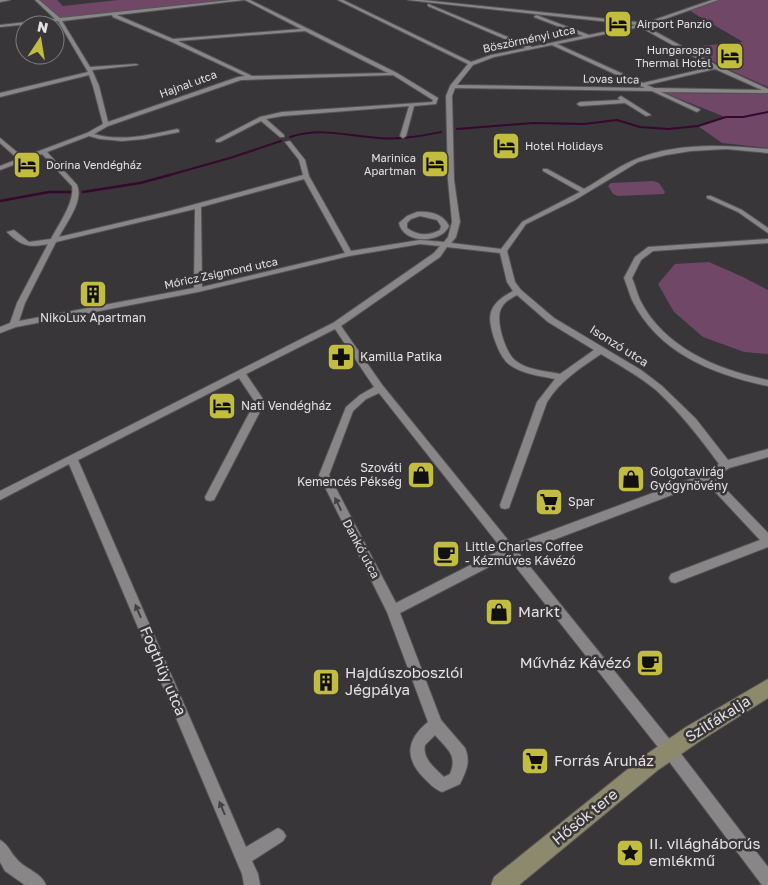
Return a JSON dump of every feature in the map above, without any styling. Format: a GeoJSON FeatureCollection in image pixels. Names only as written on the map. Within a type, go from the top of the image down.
{"type":"FeatureCollection","features":[{"type":"Feature","properties":{"kind":"street"},"geometry":{"type":"LineString","coordinates":[[0,1],[8,0]]}},
{"type":"Feature","properties":{"kind":"street"},"geometry":{"type":"LineString","coordinates":[[37,0],[54,15]]}},
{"type":"Feature","properties":{"kind":"street"},"geometry":{"type":"LineString","coordinates":[[65,19],[242,0]]}},
{"type":"Feature","properties":{"kind":"street"},"geometry":{"type":"LineString","coordinates":[[247,0],[394,74],[433,100]]}},
{"type":"Feature","properties":{"kind":"street"},"geometry":{"type":"LineString","coordinates":[[340,0],[471,64]]}},
{"type":"Feature","properties":{"kind":"street"},"geometry":{"type":"LineString","coordinates":[[410,0],[632,22],[642,25],[716,67],[768,91]]}},
{"type":"Feature","properties":{"kind":"street","name":"Böszörményi utca"},"geometry":{"type":"LineString","coordinates":[[448,244],[456,222],[451,180],[449,96],[453,86],[471,64],[480,59],[642,25],[716,0]]}},
{"type":"Feature","properties":{"kind":"street"},"geometry":{"type":"LineString","coordinates":[[425,2],[532,49]]}},
{"type":"Feature","properties":{"kind":"street"},"geometry":{"type":"LineString","coordinates":[[507,9],[511,4]]}},
{"type":"Feature","properties":{"kind":"street"},"geometry":{"type":"LineString","coordinates":[[530,12],[589,36]]}},
{"type":"Feature","properties":{"kind":"street"},"geometry":{"type":"LineString","coordinates":[[114,14],[174,40],[250,77]]}},
{"type":"Feature","properties":{"kind":"street"},"geometry":{"type":"LineString","coordinates":[[0,26],[15,24]]}},
{"type":"Feature","properties":{"kind":"street"},"geometry":{"type":"LineString","coordinates":[[65,30],[90,71],[106,125]]}},
{"type":"Feature","properties":{"kind":"street"},"geometry":{"type":"LineString","coordinates":[[174,40],[304,30]]}},
{"type":"Feature","properties":{"kind":"street"},"geometry":{"type":"LineString","coordinates":[[554,44],[697,110]]}},
{"type":"Feature","properties":{"kind":"street"},"geometry":{"type":"LineString","coordinates":[[0,95],[90,71],[136,65]]}},
{"type":"Feature","properties":{"kind":"street"},"geometry":{"type":"LineString","coordinates":[[642,85],[716,67]]}},
{"type":"Feature","properties":{"kind":"street","name":"Hajnal utca"},"geometry":{"type":"LineString","coordinates":[[0,168],[89,134],[106,125],[225,82],[250,77],[394,74]]}},
{"type":"Feature","properties":{"kind":"street","name":"Lovas utca"},"geometry":{"type":"LineString","coordinates":[[453,86],[768,91]]}},
{"type":"Feature","properties":{"kind":"street"},"geometry":{"type":"LineString","coordinates":[[614,89],[626,102],[648,115]]}},
{"type":"Feature","properties":{"kind":"street"},"geometry":{"type":"LineString","coordinates":[[218,141],[262,118],[330,110],[412,104],[449,96]]}},
{"type":"Feature","properties":{"kind":"street"},"geometry":{"type":"LineString","coordinates":[[580,104],[626,102]]}},
{"type":"Feature","properties":{"kind":"street"},"geometry":{"type":"LineString","coordinates":[[404,136],[412,104]]}},
{"type":"Feature","properties":{"kind":"street"},"geometry":{"type":"LineString","coordinates":[[262,118],[282,136]]}},
{"type":"Feature","properties":{"kind":"street"},"geometry":{"type":"LineString","coordinates":[[89,134],[102,138],[129,139],[177,131]]}},
{"type":"Feature","properties":{"kind":"street"},"geometry":{"type":"LineString","coordinates":[[0,140],[22,159]]}},
{"type":"Feature","properties":{"kind":"street"},"geometry":{"type":"LineString","coordinates":[[288,142],[302,160],[306,176],[350,254]]}},
{"type":"Feature","properties":{"kind":"street"},"geometry":{"type":"LineString","coordinates":[[503,251],[524,223],[584,192],[636,161],[665,153],[691,149],[726,147],[768,151]]}},
{"type":"Feature","properties":{"kind":"street"},"geometry":{"type":"LineString","coordinates":[[14,325],[22,303],[73,204],[76,191],[68,178],[44,151]]}},
{"type":"Feature","properties":{"kind":"street"},"geometry":{"type":"LineString","coordinates":[[544,170],[584,192]]}},
{"type":"Feature","properties":{"kind":"street"},"geometry":{"type":"LineString","coordinates":[[11,232],[29,245],[53,241],[198,206],[306,176]]}},
{"type":"Feature","properties":{"kind":"street"},"geometry":{"type":"LineString","coordinates":[[709,197],[740,211],[768,231]]}},
{"type":"Feature","properties":{"kind":"street"},"geometry":{"type":"LineString","coordinates":[[198,206],[198,290]]}},
{"type":"Feature","properties":{"kind":"street"},"geometry":{"type":"LineString","coordinates":[[426,214],[436,216],[444,222],[444,229],[439,234],[420,239],[404,229],[402,223],[405,219],[413,215],[426,214]]}},
{"type":"Feature","properties":{"kind":"street","name":"Móricz Zsigmond utca"},"geometry":{"type":"LineString","coordinates":[[0,330],[14,325],[198,290],[420,239],[503,251]]}},
{"type":"Feature","properties":{"kind":"street"},"geometry":{"type":"LineString","coordinates":[[768,241],[651,249],[638,260],[628,278],[630,288],[643,312],[677,349],[721,370],[751,380],[768,383]]}},
{"type":"Feature","properties":{"kind":"street"},"geometry":{"type":"LineString","coordinates":[[0,496],[336,326],[430,261],[448,244]]}},
{"type":"Feature","properties":{"kind":"street","name":"Isonzó utca"},"geometry":{"type":"LineString","coordinates":[[503,251],[511,282],[518,292],[551,320],[638,372],[659,388],[693,422],[726,465]]}},
{"type":"Feature","properties":{"kind":"street"},"geometry":{"type":"LineString","coordinates":[[518,292],[499,303],[494,312],[503,354],[506,359],[519,367],[561,377]]}},
{"type":"Feature","properties":{"kind":"street"},"geometry":{"type":"LineString","coordinates":[[336,326],[380,388],[670,751],[768,880]]}},
{"type":"Feature","properties":{"kind":"street"},"geometry":{"type":"LineString","coordinates":[[505,505],[542,402],[561,377],[601,349]]}},
{"type":"Feature","properties":{"kind":"street"},"geometry":{"type":"LineString","coordinates":[[210,497],[260,402],[241,373]]}},
{"type":"Feature","properties":{"kind":"street","name":"Dankó utca"},"geometry":{"type":"LineString","coordinates":[[380,388],[363,397],[349,409],[324,475],[393,610],[436,725]]}},
{"type":"Feature","properties":{"kind":"street"},"geometry":{"type":"LineString","coordinates":[[393,610],[510,551],[708,476],[726,465],[768,453]]}},
{"type":"Feature","properties":{"kind":"street","name":"Fogthüy utca"},"geometry":{"type":"LineString","coordinates":[[72,458],[250,874],[252,885]]}},
{"type":"Feature","properties":{"kind":"street"},"geometry":{"type":"LineString","coordinates":[[675,578],[768,541],[708,476]]}},
{"type":"Feature","properties":{"kind":"street","name":"Szilfákalja"},"geometry":{"type":"LineString","coordinates":[[670,751],[768,688]]}},
{"type":"Feature","properties":{"kind":"street","name":"Hősök tere"},"geometry":{"type":"LineString","coordinates":[[502,885],[651,763],[670,751]]}},
{"type":"Feature","properties":{"kind":"street"},"geometry":{"type":"LineString","coordinates":[[242,856],[278,836]]}},
{"type":"Feature","properties":{"kind":"street"},"geometry":{"type":"LineString","coordinates":[[0,848],[11,865],[38,885]]}},
{"type":"Feature","properties":{"kind":"shaded area"},"geometry":{"type":"Polygon","coordinates":[[[37,0],[57,0],[63,6],[118,0],[228,0],[65,19],[65,15],[54,15],[37,0]]]}},
{"type":"Feature","properties":{"kind":"shaded area"},"geometry":{"type":"Polygon","coordinates":[[[709,0],[768,0],[768,87],[721,66],[689,47],[743,42],[685,8],[709,0]]]}},
{"type":"Feature","properties":{"kind":"shaded area"},"geometry":{"type":"Polygon","coordinates":[[[665,93],[768,94],[768,148],[722,143],[698,126],[725,117],[665,93]]]}},
{"type":"Feature","properties":{"kind":"shaded area"},"geometry":{"type":"Polygon","coordinates":[[[653,181],[659,183],[665,192],[664,194],[618,196],[613,194],[608,186],[611,183],[653,181]]]}},
{"type":"Feature","properties":{"kind":"shaded area"},"geometry":{"type":"Polygon","coordinates":[[[709,262],[768,290],[768,354],[744,352],[703,337],[674,312],[658,284],[675,264],[709,262]]]}},
{"type":"Feature","properties":{"kind":"waterway"},"geometry":{"type":"LineString","coordinates":[[457,129],[533,123],[584,124],[617,120],[640,127],[668,129],[698,126],[726,117],[743,117],[768,112]]}},
{"type":"Feature","properties":{"kind":"waterway"},"geometry":{"type":"LineString","coordinates":[[290,137],[324,132],[395,138],[441,132]]}},
{"type":"Feature","properties":{"kind":"waterway"},"geometry":{"type":"LineString","coordinates":[[166,176],[281,141]]}},
{"type":"Feature","properties":{"kind":"waterway"},"geometry":{"type":"LineString","coordinates":[[83,192],[140,183],[170,175]]}},
{"type":"Feature","properties":{"kind":"waterway"},"geometry":{"type":"LineString","coordinates":[[0,201],[49,192],[72,192]]}},
{"type":"Feature","properties":{"kind":"place","name":"Airport Panzio"},"geometry":{"type":"Point","coordinates":[618,24]}},
{"type":"Feature","properties":{"kind":"place","name":"Hungarospa Thermal Hotel"},"geometry":{"type":"Point","coordinates":[730,56]}},
{"type":"Feature","properties":{"kind":"place","name":"Hotel Holidays"},"geometry":{"type":"Point","coordinates":[506,146]}},
{"type":"Feature","properties":{"kind":"place","name":"Marinica Apartman"},"geometry":{"type":"Point","coordinates":[435,164]}},
{"type":"Feature","properties":{"kind":"place","name":"Dorina Vendégház"},"geometry":{"type":"Point","coordinates":[27,165]}},
{"type":"Feature","properties":{"kind":"place","name":"NikoLux Apartman"},"geometry":{"type":"Point","coordinates":[93,294]}},
{"type":"Feature","properties":{"kind":"place","name":"Kamilla Patika"},"geometry":{"type":"Point","coordinates":[341,357]}},
{"type":"Feature","properties":{"kind":"place","name":"Nati Vendégház"},"geometry":{"type":"Point","coordinates":[222,406]}},
{"type":"Feature","properties":{"kind":"place","name":"Szováti Kemencés Pékség"},"geometry":{"type":"Point","coordinates":[421,475]}},
{"type":"Feature","properties":{"kind":"place","name":"Golgotavirág Gyógynövény"},"geometry":{"type":"Point","coordinates":[631,479]}},
{"type":"Feature","properties":{"kind":"place","name":"Spar"},"geometry":{"type":"Point","coordinates":[549,502]}},
{"type":"Feature","properties":{"kind":"place","name":"Little Charles Coffee - Kézműves Kávézó"},"geometry":{"type":"Point","coordinates":[446,554]}},
{"type":"Feature","properties":{"kind":"place","name":"Markt"},"geometry":{"type":"Point","coordinates":[499,612]}},
{"type":"Feature","properties":{"kind":"place","name":"Művház Kávézó"},"geometry":{"type":"Point","coordinates":[650,663]}},
{"type":"Feature","properties":{"kind":"place","name":"Hajdúszoboszlói Jégpálya"},"geometry":{"type":"Point","coordinates":[326,682]}},
{"type":"Feature","properties":{"kind":"place","name":"Forrás Áruház"},"geometry":{"type":"Point","coordinates":[535,761]}},
{"type":"Feature","properties":{"kind":"place","name":"II. világháborús emlékmű"},"geometry":{"type":"Point","coordinates":[630,853]}}]}
